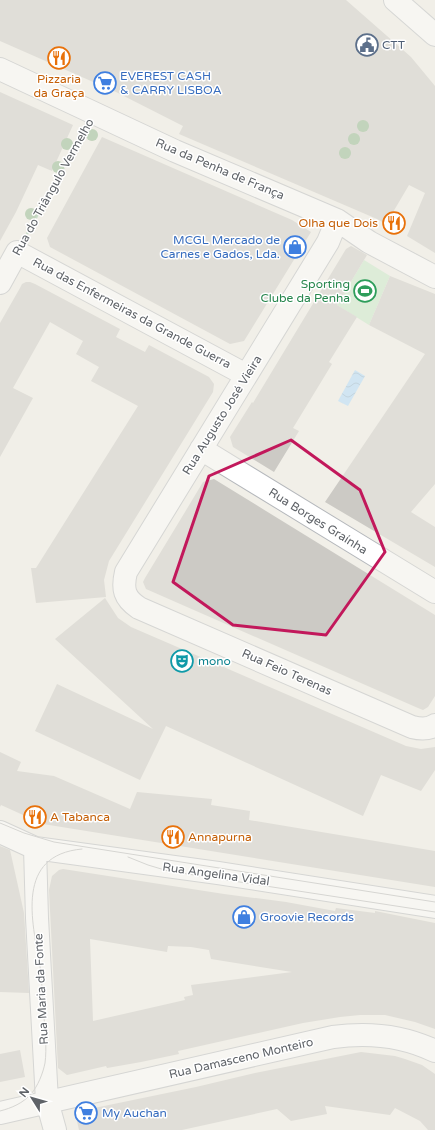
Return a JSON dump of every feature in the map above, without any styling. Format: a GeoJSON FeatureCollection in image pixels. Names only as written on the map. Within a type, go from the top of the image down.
{"type":"FeatureCollection","features":[{"type":"Feature","properties":{"kind":"street"},"geometry":{"type":"LineString","coordinates":[[395,0],[435,35]]}},
{"type":"Feature","properties":{"kind":"street","name":"Rua da Penha de França"},"geometry":{"type":"LineString","coordinates":[[0,69],[176,151],[337,220],[369,242],[435,277]]}},
{"type":"Feature","properties":{"kind":"street","name":"Rua Augusto José Vieira"},"geometry":{"type":"LineString","coordinates":[[139,608],[132,603],[124,593],[126,572],[328,242],[337,220]]}},
{"type":"Feature","properties":{"kind":"street","name":"Rua do Triângulo Vermelho"},"geometry":{"type":"LineString","coordinates":[[0,283],[17,252]]}},
{"type":"Feature","properties":{"kind":"street","name":"Rua das Enfermeiras da Grande Guerra"},"geometry":{"type":"LineString","coordinates":[[17,252],[246,375]]}},
{"type":"Feature","properties":{"kind":"street","name":"Rua Borges Graínha"},"geometry":{"type":"LineString","coordinates":[[201,449],[435,592]]}},
{"type":"Feature","properties":{"kind":"street","name":"Rua Feio Terenas"},"geometry":{"type":"LineString","coordinates":[[139,608],[412,727],[421,729],[435,725]]}},
{"type":"Feature","properties":{"kind":"street","name":"Rua Angelina Vidal"},"geometry":{"type":"LineString","coordinates":[[0,832],[35,848],[218,873],[435,907]]}},
{"type":"Feature","properties":{"kind":"street","name":"Rua Maria da Fonte"},"geometry":{"type":"LineString","coordinates":[[35,848],[37,918],[47,1102],[55,1130]]}},
{"type":"Feature","properties":{"kind":"street","name":"Rua Damasceno Monteiro"},"geometry":{"type":"LineString","coordinates":[[0,1113],[326,1038],[354,1034],[374,1034],[395,1037],[414,1042],[435,1051]]}},
{"type":"Feature","properties":{"kind":"path","name":"Rua do Triângulo Vermelho"},"geometry":{"type":"LineString","coordinates":[[17,252],[94,112]]}},
{"type":"Feature","properties":{"kind":"highlighted area"},"geometry":{"type":"Polygon","coordinates":[[[291,440],[360,490],[385,552],[326,635],[233,625],[173,582],[209,476],[291,440]]]}},
{"type":"Feature","properties":{"kind":"green space","name":"Sporting Clube da Penha"},"geometry":{"type":"Polygon","coordinates":[[[364,260],[390,276],[369,325],[337,305],[364,260]]]}},
{"type":"Feature","properties":{"kind":"water"},"geometry":{"type":"Polygon","coordinates":[[[355,370],[365,376],[348,406],[338,401],[355,370]]]}},
{"type":"Feature","properties":{"kind":"building"},"geometry":{"type":"Polygon","coordinates":[[[0,0],[346,0],[411,57],[435,86],[435,253],[407,236],[425,193],[409,185],[386,224],[179,134],[183,126],[116,92],[0,41],[0,0]]]}},
{"type":"Feature","properties":{"kind":"building"},"geometry":{"type":"Polygon","coordinates":[[[0,92],[73,125],[52,171],[38,165],[16,212],[0,241],[0,92]]]}},
{"type":"Feature","properties":{"kind":"building"},"geometry":{"type":"Polygon","coordinates":[[[102,137],[292,220],[311,232],[244,341],[230,344],[50,247],[47,238],[102,137]]]}},
{"type":"Feature","properties":{"kind":"building"},"geometry":{"type":"Polygon","coordinates":[[[351,246],[367,255],[337,305],[357,317],[329,362],[332,364],[293,428],[299,431],[274,472],[233,447],[230,437],[252,402],[253,403],[346,249],[351,246]]]}},
{"type":"Feature","properties":{"kind":"building"},"geometry":{"type":"Polygon","coordinates":[[[390,276],[435,294],[435,484],[411,512],[435,527],[435,567],[325,502],[425,354],[369,325],[390,276]]]}},
{"type":"Feature","properties":{"kind":"building"},"geometry":{"type":"Polygon","coordinates":[[[26,282],[35,284],[120,329],[116,337],[145,352],[149,345],[209,377],[214,384],[213,392],[109,561],[104,580],[106,597],[36,603],[31,568],[36,568],[138,406],[91,381],[99,367],[76,354],[83,341],[50,322],[13,388],[33,398],[0,457],[0,323],[22,284],[26,282]]]}},
{"type":"Feature","properties":{"kind":"building"},"geometry":{"type":"Polygon","coordinates":[[[214,479],[435,615],[435,696],[428,707],[423,710],[418,708],[146,589],[143,582],[145,578],[203,482],[214,479]]]}},
{"type":"Feature","properties":{"kind":"building"},"geometry":{"type":"Polygon","coordinates":[[[105,598],[118,618],[131,627],[406,746],[421,749],[435,747],[435,770],[421,791],[381,775],[363,816],[166,726],[140,780],[35,731],[57,684],[153,729],[55,639],[105,598]]]}},
{"type":"Feature","properties":{"kind":"building"},"geometry":{"type":"Polygon","coordinates":[[[0,752],[21,762],[17,771],[54,776],[130,809],[137,792],[212,799],[211,805],[250,811],[249,820],[435,851],[435,887],[43,824],[1,805],[0,807],[0,752]]]}},
{"type":"Feature","properties":{"kind":"building"},"geometry":{"type":"Polygon","coordinates":[[[0,846],[10,850],[24,913],[29,993],[0,992],[0,846]]]}},
{"type":"Feature","properties":{"kind":"building"},"geometry":{"type":"Polygon","coordinates":[[[63,869],[286,902],[335,911],[336,908],[375,913],[375,911],[435,923],[435,1029],[415,1022],[385,1015],[340,1017],[303,1023],[178,1051],[179,1054],[107,1068],[106,1066],[67,1075],[58,1068],[49,890],[52,876],[59,870],[63,869]],[[90,939],[93,1021],[185,1000],[184,997],[193,995],[191,985],[292,972],[211,959],[209,950],[191,947],[168,946],[167,952],[90,939]]]}},
{"type":"Feature","properties":{"kind":"building"},"geometry":{"type":"Polygon","coordinates":[[[20,1050],[25,1077],[0,1082],[0,1054],[20,1050]]]}},
{"type":"Feature","properties":{"kind":"building"},"geometry":{"type":"Polygon","coordinates":[[[361,1052],[395,1056],[422,1065],[435,1074],[435,1130],[428,1130],[420,1121],[395,1108],[390,1115],[325,1106],[327,1114],[291,1121],[277,1109],[182,1130],[79,1130],[75,1112],[255,1073],[361,1052]]]}},
{"type":"Feature","properties":{"kind":"tram line"},"geometry":{"type":"LineString","coordinates":[[0,823],[24,833],[54,842],[435,902]]}},
{"type":"Feature","properties":{"kind":"tram line"},"geometry":{"type":"LineString","coordinates":[[0,1111],[17,1105],[31,1094],[40,1079],[45,1063],[46,1040],[42,985],[32,911],[33,893],[37,877],[46,863],[61,854],[82,849]]}},
{"type":"Feature","properties":{"kind":"tram line"},"geometry":{"type":"LineString","coordinates":[[128,857],[168,871],[435,912]]}},
{"type":"Feature","properties":{"kind":"place","name":"CTT"},"geometry":{"type":"Point","coordinates":[367,45]}},
{"type":"Feature","properties":{"kind":"place","name":"Pizzaria da Graça"},"geometry":{"type":"Point","coordinates":[59,58]}},
{"type":"Feature","properties":{"kind":"place","name":"EVEREST CASH & CARRY LISBOA"},"geometry":{"type":"Point","coordinates":[105,83]}},
{"type":"Feature","properties":{"kind":"place","name":"Olha que Dois"},"geometry":{"type":"Point","coordinates":[394,223]}},
{"type":"Feature","properties":{"kind":"place","name":"MCGL Mercado de Carnes e Gados, Lda."},"geometry":{"type":"Point","coordinates":[295,247]}},
{"type":"Feature","properties":{"kind":"place","name":"Sporting Clube da Penha"},"geometry":{"type":"Point","coordinates":[365,291]}},
{"type":"Feature","properties":{"kind":"place","name":"mono"},"geometry":{"type":"Point","coordinates":[182,661]}},
{"type":"Feature","properties":{"kind":"place","name":"A Tabanca"},"geometry":{"type":"Point","coordinates":[35,817]}},
{"type":"Feature","properties":{"kind":"place","name":"Annapurna"},"geometry":{"type":"Point","coordinates":[173,837]}},
{"type":"Feature","properties":{"kind":"place","name":"Groovie Records"},"geometry":{"type":"Point","coordinates":[244,917]}},
{"type":"Feature","properties":{"kind":"place","name":"My Auchan"},"geometry":{"type":"Point","coordinates":[86,1113]}}]}
